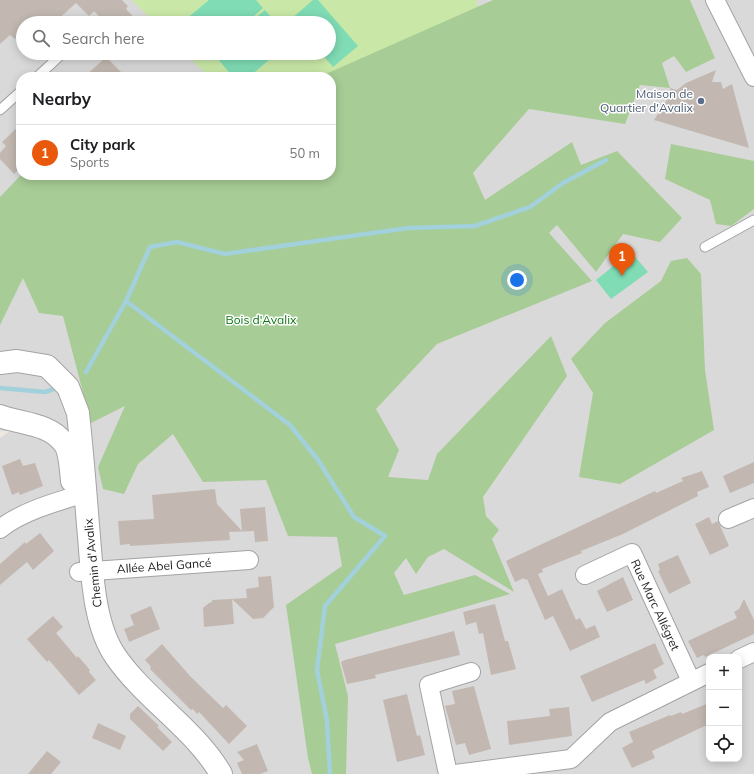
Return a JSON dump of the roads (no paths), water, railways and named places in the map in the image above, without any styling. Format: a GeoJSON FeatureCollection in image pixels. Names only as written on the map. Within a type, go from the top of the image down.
{"type":"FeatureCollection","features":[{"type":"Feature","properties":{"kind":"street"},"geometry":{"type":"LineString","coordinates":[[715,0],[754,77]]}},
{"type":"Feature","properties":{"kind":"street","name":"Chemin d'Avalix"},"geometry":{"type":"LineString","coordinates":[[0,362],[17,361],[47,366],[68,387],[78,413],[80,495],[90,620],[104,659],[118,677],[202,761],[210,774]]}},
{"type":"Feature","properties":{"kind":"street","name":"Chemin d'Avalix"},"geometry":{"type":"LineString","coordinates":[[0,416],[47,428],[64,442],[80,495]]}},
{"type":"Feature","properties":{"kind":"street"},"geometry":{"type":"LineString","coordinates":[[0,530],[9,522],[80,495]]}},
{"type":"Feature","properties":{"kind":"street"},"geometry":{"type":"LineString","coordinates":[[728,519],[754,508]]}},
{"type":"Feature","properties":{"kind":"street","name":"Rue Marc Allégret"},"geometry":{"type":"LineString","coordinates":[[585,575],[632,553],[691,681]]}},
{"type":"Feature","properties":{"kind":"street","name":"Allée Abel Gancé"},"geometry":{"type":"LineString","coordinates":[[86,572],[249,560]]}},
{"type":"Feature","properties":{"kind":"street","name":"Chemin d'Avalix"},"geometry":{"type":"LineString","coordinates":[[86,572],[107,641],[115,656],[127,673],[200,746],[222,774]]}},
{"type":"Feature","properties":{"kind":"street"},"geometry":{"type":"LineString","coordinates":[[742,658],[754,652]]}},
{"type":"Feature","properties":{"kind":"street"},"geometry":{"type":"LineString","coordinates":[[448,774],[429,685],[471,672]]}},
{"type":"Feature","properties":{"kind":"street"},"geometry":{"type":"LineString","coordinates":[[455,774],[572,767],[610,722],[706,674]]}},
{"type":"Feature","properties":{"kind":"lane"},"geometry":{"type":"LineString","coordinates":[[42,72],[55,60]]}},
{"type":"Feature","properties":{"kind":"lane"},"geometry":{"type":"LineString","coordinates":[[0,110],[16,96]]}},
{"type":"Feature","properties":{"kind":"lane"},"geometry":{"type":"LineString","coordinates":[[705,247],[754,220]]}},
{"type":"Feature","properties":{"kind":"waterway"},"geometry":{"type":"LineString","coordinates":[[330,774],[327,721],[317,670],[325,606],[385,536],[354,517],[318,460],[290,425],[126,301],[150,247],[177,242],[225,254],[408,228],[475,226],[530,207],[563,183],[606,160]]}},
{"type":"Feature","properties":{"kind":"waterway"},"geometry":{"type":"LineString","coordinates":[[86,372],[126,301]]}},
{"type":"Feature","properties":{"kind":"waterway"},"geometry":{"type":"LineString","coordinates":[[0,388],[45,392],[57,388]]}},
{"type":"Feature","properties":{"kind":"place","name":"Maison de Quartier d'Avalix"},"geometry":{"type":"Point","coordinates":[701,101]}},
{"type":"Feature","properties":{"kind":"place","name":"City park"},"geometry":{"type":"Point","coordinates":[622,276]}},
{"type":"Feature","properties":{"kind":"park label","name":"Bois d'Avalix"},"geometry":{"type":"Point","coordinates":[261,320]}}]}
